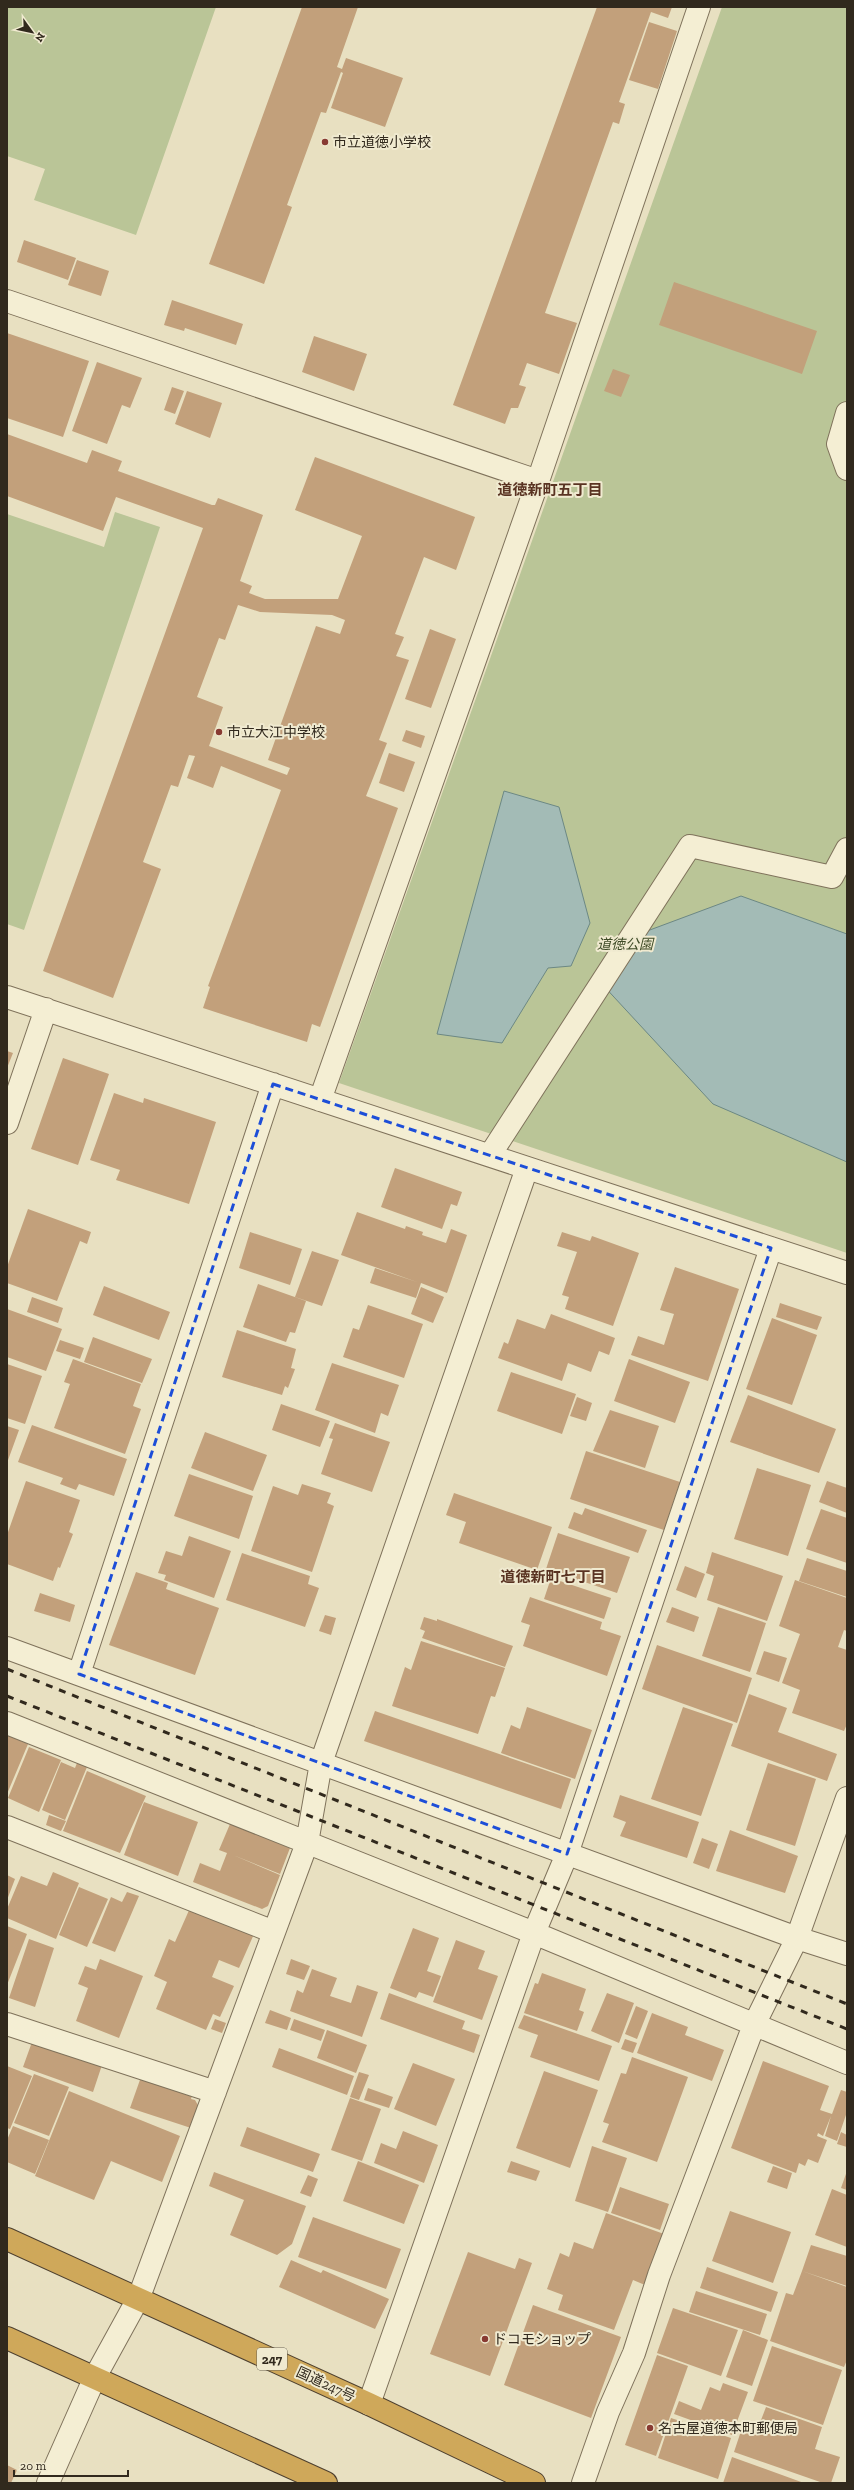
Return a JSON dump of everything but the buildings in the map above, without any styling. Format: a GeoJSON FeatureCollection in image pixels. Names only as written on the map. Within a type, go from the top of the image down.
{"type":"FeatureCollection","features":[{"type":"Feature","properties":{"kind":"highway","name":"国道247号"},"geometry":{"type":"LineString","coordinates":[[7,2239],[138,2297],[369,2404],[534,2483]]}},
{"type":"Feature","properties":{"kind":"highway"},"geometry":{"type":"LineString","coordinates":[[7,2338],[326,2483]]}},
{"type":"Feature","properties":{"kind":"street"},"geometry":{"type":"LineString","coordinates":[[320,1100],[538,481],[699,7]]}},
{"type":"Feature","properties":{"kind":"street"},"geometry":{"type":"LineString","coordinates":[[7,301],[538,481]]}},
{"type":"Feature","properties":{"kind":"street"},"geometry":{"type":"LineString","coordinates":[[847,413],[838,444],[847,469]]}},
{"type":"Feature","properties":{"kind":"street"},"geometry":{"type":"LineString","coordinates":[[490,1156],[690,846],[840,880],[847,849]]}},
{"type":"Feature","properties":{"kind":"street"},"geometry":{"type":"LineString","coordinates":[[7,997],[847,1274]]}},
{"type":"Feature","properties":{"kind":"street"},"geometry":{"type":"LineString","coordinates":[[7,1123],[46,1010]]}},
{"type":"Feature","properties":{"kind":"street"},"geometry":{"type":"LineString","coordinates":[[79,1674],[273,1084]]}},
{"type":"Feature","properties":{"kind":"street"},"geometry":{"type":"LineString","coordinates":[[48,2483],[96,2378],[138,2297],[307,1843],[320,1763],[527,1168]]}},
{"type":"Feature","properties":{"kind":"street"},"geometry":{"type":"LineString","coordinates":[[369,2404],[534,1933],[567,1854],[771,1248]]}},
{"type":"Feature","properties":{"kind":"street"},"geometry":{"type":"LineString","coordinates":[[7,1648],[797,1938],[847,1954]]}},
{"type":"Feature","properties":{"kind":"street"},"geometry":{"type":"LineString","coordinates":[[7,1723],[534,1933],[847,2063]]}},
{"type":"Feature","properties":{"kind":"street"},"geometry":{"type":"LineString","coordinates":[[583,2483],[608,2412],[634,2353],[659,2275],[754,2025],[797,1938],[847,1798]]}},
{"type":"Feature","properties":{"kind":"street"},"geometry":{"type":"LineString","coordinates":[[7,1827],[274,1932]]}},
{"type":"Feature","properties":{"kind":"street"},"geometry":{"type":"LineString","coordinates":[[7,2024],[215,2092]]}},
{"type":"Feature","properties":{"kind":"highlighted area"},"geometry":{"type":"Polygon","coordinates":[[[273,1084],[771,1248],[567,1854],[79,1674],[273,1084]]]}},
{"type":"Feature","properties":{"kind":"green space"},"geometry":{"type":"Polygon","coordinates":[[[7,7],[216,7],[136,235],[34,200],[45,169],[7,156],[7,7]]]}},
{"type":"Feature","properties":{"kind":"green space","name":"道徳公園"},"geometry":{"type":"Polygon","coordinates":[[[722,7],[847,7],[847,1253],[339,1083],[722,7]]]}},
{"type":"Feature","properties":{"kind":"green space"},"geometry":{"type":"Polygon","coordinates":[[[115,512],[160,527],[24,930],[7,924],[7,514],[104,547],[115,512]]]}},
{"type":"Feature","properties":{"kind":"water"},"geometry":{"type":"Polygon","coordinates":[[[504,791],[559,807],[590,923],[571,966],[548,968],[502,1043],[437,1034],[504,791]]]}},
{"type":"Feature","properties":{"kind":"water"},"geometry":{"type":"Polygon","coordinates":[[[741,896],[847,934],[847,1162],[713,1104],[601,983],[631,937],[741,896]]]}},
{"type":"Feature","properties":{"kind":"railway"},"geometry":{"type":"LineString","coordinates":[[7,1669],[847,2004]]}},
{"type":"Feature","properties":{"kind":"railway"},"geometry":{"type":"LineString","coordinates":[[7,1696],[847,2029]]}},
{"type":"Feature","properties":{"kind":"place","name":"市立道徳小学校"},"geometry":{"type":"Point","coordinates":[325,142]}},
{"type":"Feature","properties":{"kind":"place","name":"市立大江中学校"},"geometry":{"type":"Point","coordinates":[219,732]}},
{"type":"Feature","properties":{"kind":"place","name":"ドコモショップ"},"geometry":{"type":"Point","coordinates":[485,2339]}},
{"type":"Feature","properties":{"kind":"place","name":"名古屋道徳本町郵便局"},"geometry":{"type":"Point","coordinates":[650,2428]}},
{"type":"Feature","properties":{"kind":"district","name":"道徳新町五丁目"},"geometry":{"type":"Point","coordinates":[550,490]}},
{"type":"Feature","properties":{"kind":"district","name":"道徳新町七丁目"},"geometry":{"type":"Point","coordinates":[553,1577]}}]}
